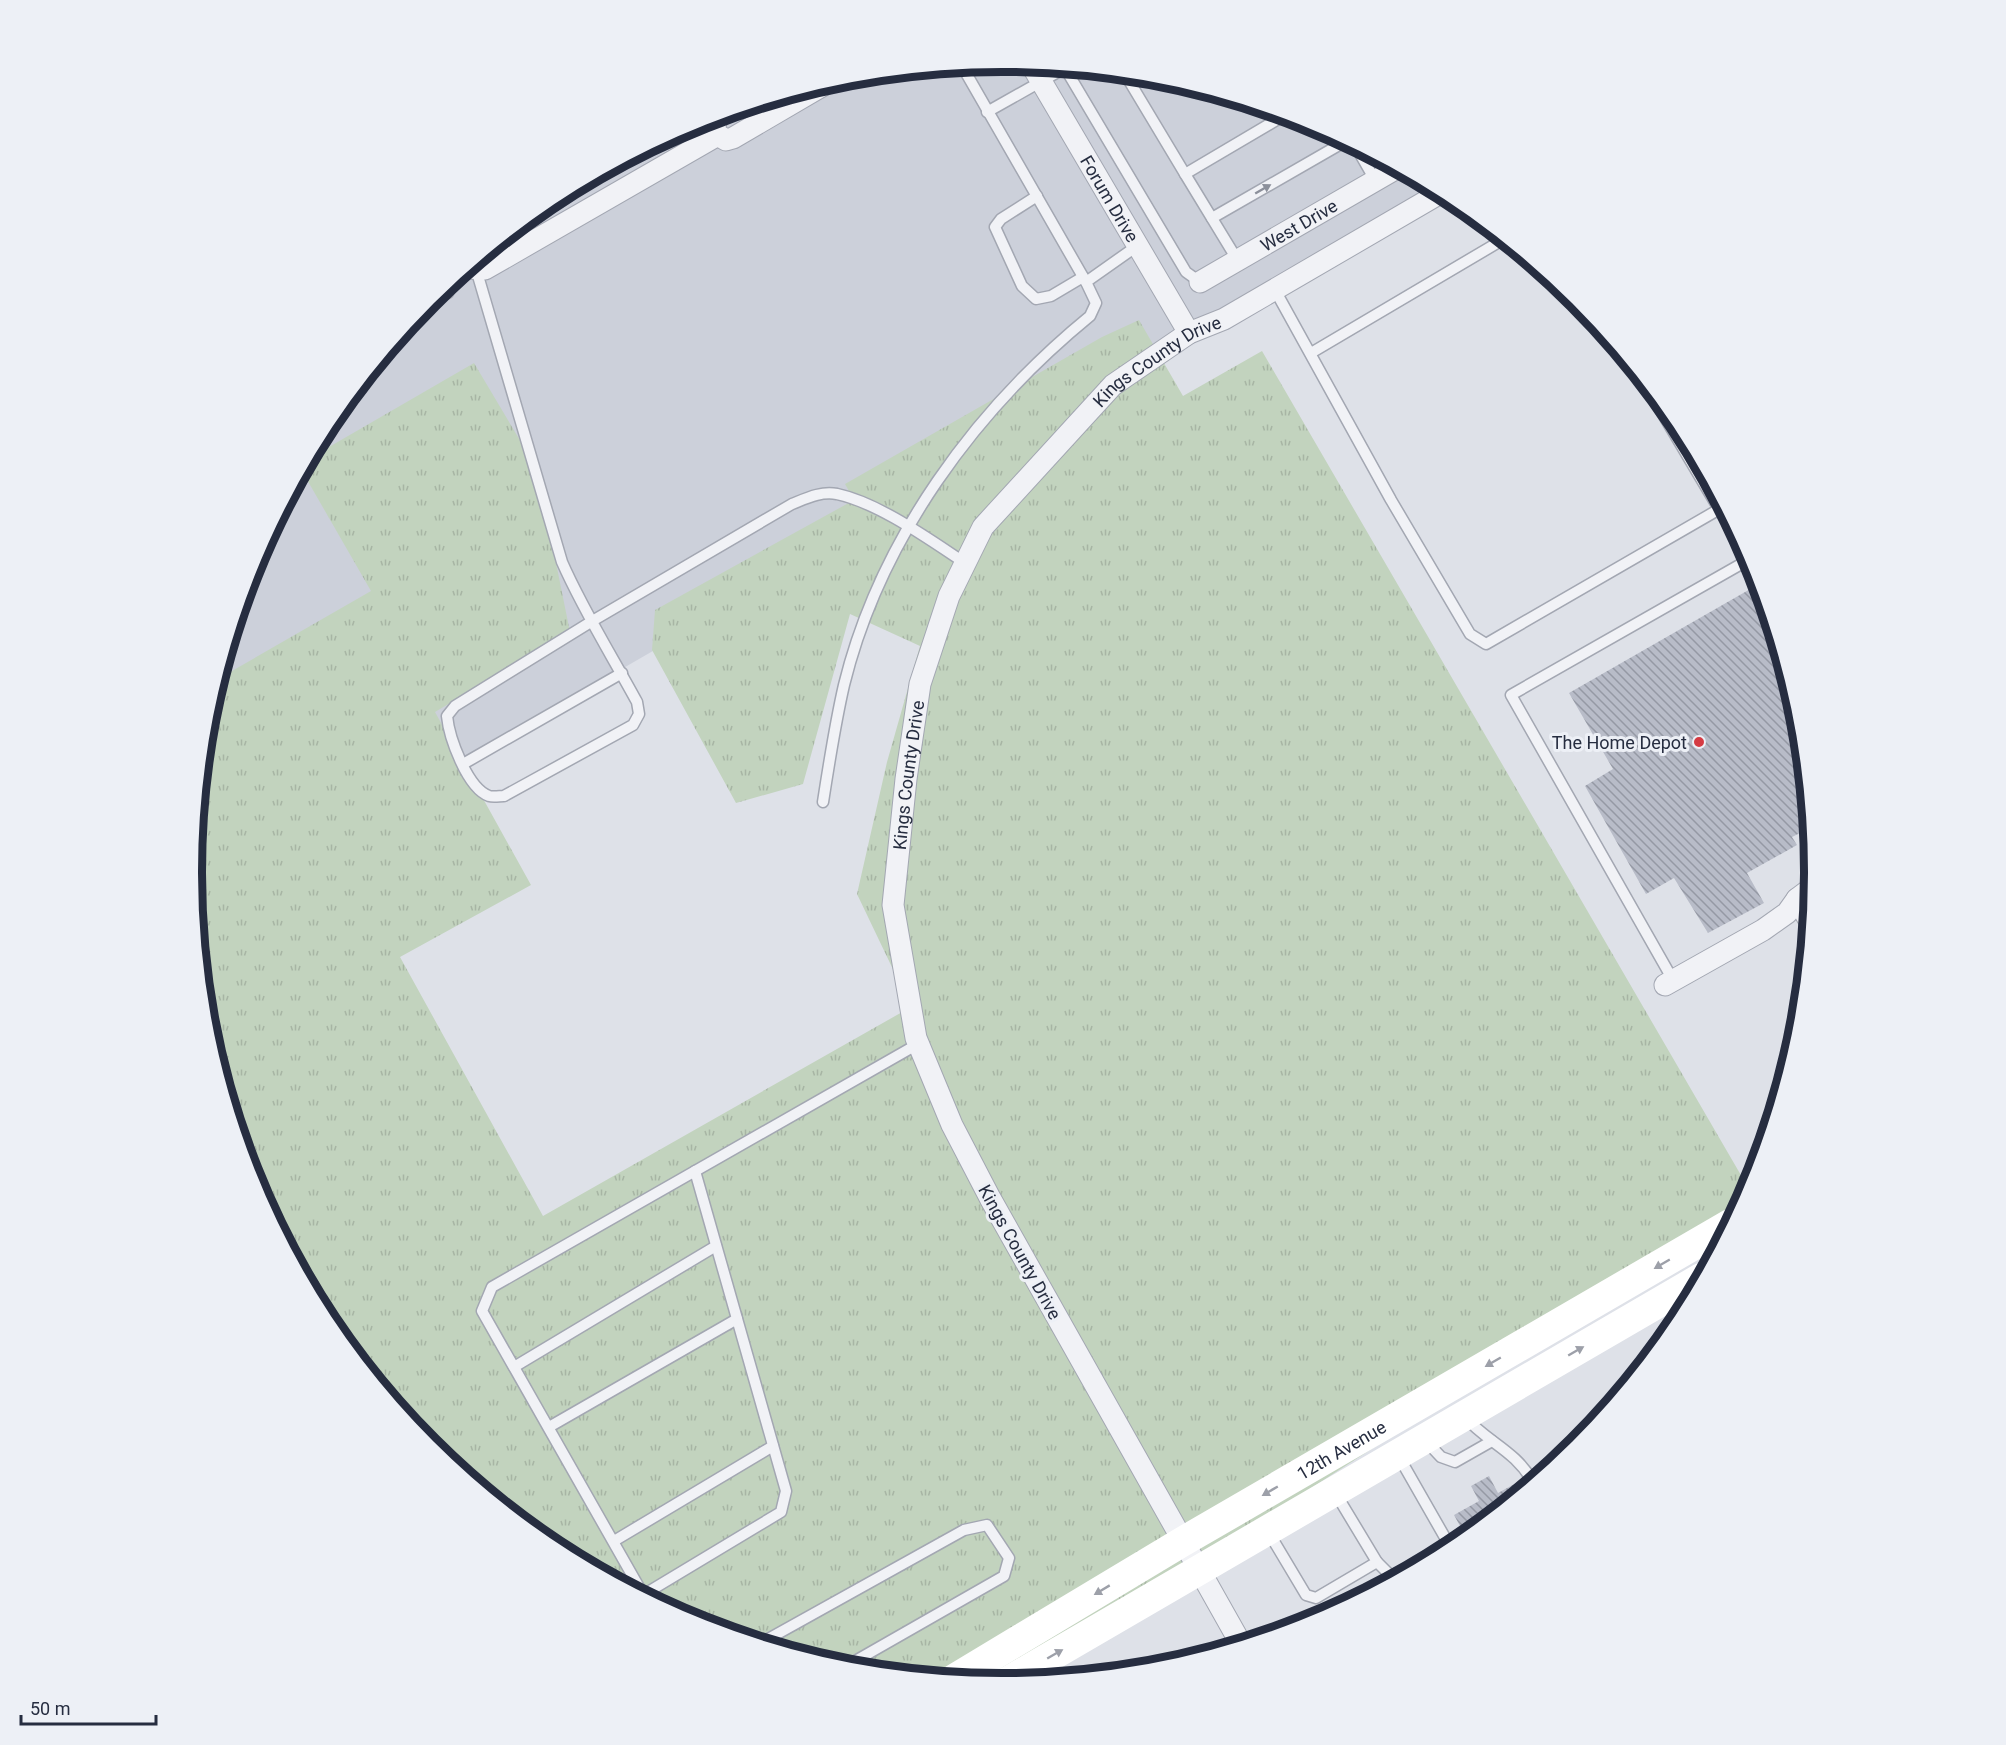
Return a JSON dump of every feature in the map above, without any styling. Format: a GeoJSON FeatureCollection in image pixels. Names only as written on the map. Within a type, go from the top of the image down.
{"type":"FeatureCollection","features":[{"type":"Feature","properties":{"kind":"main road","name":"12th Avenue"},"geometry":{"type":"LineString","coordinates":[[966,1672],[1182,1542],[1719,1230]]}},
{"type":"Feature","properties":{"kind":"main road"},"geometry":{"type":"LineString","coordinates":[[1675,1306],[1678,1279],[1705,1256]]}},
{"type":"Feature","properties":{"kind":"main road","name":"12th Avenue"},"geometry":{"type":"LineString","coordinates":[[1023,1672],[1463,1416],[1675,1306]]}},
{"type":"Feature","properties":{"kind":"street","name":"Forum Drive"},"geometry":{"type":"LineString","coordinates":[[1036,73],[1189,333]]}},
{"type":"Feature","properties":{"kind":"street"},"geometry":{"type":"LineString","coordinates":[[478,268],[485,269],[539,240],[718,125],[726,140],[733,138],[801,98]]}},
{"type":"Feature","properties":{"kind":"street","name":"West Drive"},"geometry":{"type":"LineString","coordinates":[[1200,282],[1390,172]]}},
{"type":"Feature","properties":{"kind":"street","name":"Kings County Drive"},"geometry":{"type":"LineString","coordinates":[[1237,1638],[990,1198],[952,1125],[918,1044],[893,905],[906,779],[920,684],[949,596],[983,527],[1113,386],[1189,333],[1224,319],[1433,197]]}},
{"type":"Feature","properties":{"kind":"street"},"geometry":{"type":"LineString","coordinates":[[1669,983],[1763,930],[1787,914],[1803,895]]}},
{"type":"Feature","properties":{"kind":"lane"},"geometry":{"type":"LineString","coordinates":[[824,802],[830,753],[844,683],[873,599],[893,554],[971,434],[1019,381],[1090,316],[1096,303],[966,73]]}},
{"type":"Feature","properties":{"kind":"lane"},"geometry":{"type":"LineString","coordinates":[[987,112],[1036,73]]}},
{"type":"Feature","properties":{"kind":"lane"},"geometry":{"type":"LineString","coordinates":[[1069,75],[1186,272],[1200,282]]}},
{"type":"Feature","properties":{"kind":"lane"},"geometry":{"type":"LineString","coordinates":[[1130,83],[1238,261]]}},
{"type":"Feature","properties":{"kind":"lane"},"geometry":{"type":"LineString","coordinates":[[1185,174],[1276,120]]}},
{"type":"Feature","properties":{"kind":"lane"},"geometry":{"type":"LineString","coordinates":[[1212,218],[1337,146]]}},
{"type":"Feature","properties":{"kind":"lane"},"geometry":{"type":"LineString","coordinates":[[1362,158],[1375,180]]}},
{"type":"Feature","properties":{"kind":"lane"},"geometry":{"type":"LineString","coordinates":[[1036,196],[1001,219],[995,227],[1022,286],[1036,299],[1051,296],[1084,279],[1137,246]]}},
{"type":"Feature","properties":{"kind":"lane"},"geometry":{"type":"LineString","coordinates":[[1311,353],[1497,243]]}},
{"type":"Feature","properties":{"kind":"lane"},"geometry":{"type":"LineString","coordinates":[[473,272],[562,562],[594,621],[622,673],[637,702],[639,714],[633,725],[504,796],[489,796],[477,787],[463,764],[449,733],[447,716],[455,706],[594,621],[792,504],[813,495],[836,494],[858,501],[910,527],[965,563]]}},
{"type":"Feature","properties":{"kind":"lane"},"geometry":{"type":"LineString","coordinates":[[1275,290],[1391,500],[1470,634],[1486,644],[1717,510]]}},
{"type":"Feature","properties":{"kind":"lane"},"geometry":{"type":"LineString","coordinates":[[1669,983],[1511,695],[1742,564]]}},
{"type":"Feature","properties":{"kind":"lane"},"geometry":{"type":"LineString","coordinates":[[463,764],[622,673]]}},
{"type":"Feature","properties":{"kind":"lane"},"geometry":{"type":"LineString","coordinates":[[638,1584],[482,1311],[492,1287],[918,1044]]}},
{"type":"Feature","properties":{"kind":"lane"},"geometry":{"type":"LineString","coordinates":[[651,1591],[781,1512],[786,1491],[695,1171]]}},
{"type":"Feature","properties":{"kind":"lane"},"geometry":{"type":"LineString","coordinates":[[514,1367],[716,1246]]}},
{"type":"Feature","properties":{"kind":"lane"},"geometry":{"type":"LineString","coordinates":[[549,1427],[737,1319]]}},
{"type":"Feature","properties":{"kind":"lane"},"geometry":{"type":"LineString","coordinates":[[1463,1416],[1483,1436],[1523,1464],[1529,1475]]}},
{"type":"Feature","properties":{"kind":"lane"},"geometry":{"type":"LineString","coordinates":[[1424,1439],[1441,1457],[1455,1462],[1492,1441]]}},
{"type":"Feature","properties":{"kind":"lane"},"geometry":{"type":"LineString","coordinates":[[614,1541],[773,1446]]}},
{"type":"Feature","properties":{"kind":"lane"},"geometry":{"type":"LineString","coordinates":[[1397,1454],[1446,1539]]}},
{"type":"Feature","properties":{"kind":"lane"},"geometry":{"type":"LineString","coordinates":[[1335,1491],[1377,1562],[1389,1574]]}},
{"type":"Feature","properties":{"kind":"lane"},"geometry":{"type":"LineString","coordinates":[[770,1638],[964,1530],[987,1525],[1009,1558],[1004,1576],[858,1660]]}},
{"type":"Feature","properties":{"kind":"lane"},"geometry":{"type":"LineString","coordinates":[[1267,1530],[1306,1595],[1316,1598],[1377,1562]]}},
{"type":"Feature","properties":{"kind":"shaded area"},"geometry":{"type":"Polygon","coordinates":[[[1003,72],[1107,79],[1159,87],[1210,99],[1260,114],[1309,133],[1357,155],[1433,197],[203,911],[204,820],[209,768],[230,665],[263,566],[310,472],[337,428],[368,385],[437,306],[516,237],[603,179],[697,133],[746,114],[796,99],[847,87],[899,79],[1003,72]]]}},
{"type":"Feature","properties":{"kind":"green space"},"geometry":{"type":"Polygon","coordinates":[[[1139,320],[1183,396],[1262,351],[1743,1179],[1724,1221],[1186,1569],[999,1673],[899,1666],[847,1658],[746,1631],[697,1612],[603,1566],[558,1538],[516,1508],[437,1439],[368,1360],[337,1317],[285,1227],[263,1179],[230,1080],[218,1029],[209,977],[202,872],[209,768],[218,716],[228,673],[371,591],[306,479],[323,450],[474,363],[537,469],[570,632],[435,712],[531,885],[400,957],[543,1216],[911,1007],[857,894],[887,762],[920,646],[850,614],[803,784],[736,803],[652,650],[655,610],[854,500],[845,484],[1102,337],[1139,320]]]}},
{"type":"Feature","properties":{"kind":"building","name":"The Home Depot"},"geometry":{"type":"Polygon","coordinates":[[[1751,588],[1776,665],[1788,716],[1797,768],[1802,820],[1802,832],[1792,837],[1797,845],[1747,873],[1764,903],[1708,933],[1674,878],[1646,894],[1585,786],[1613,769],[1569,693],[1751,588]]]}},
{"type":"Feature","properties":{"kind":"building"},"geometry":{"type":"Polygon","coordinates":[[[1489,1476],[1498,1493],[1518,1482],[1519,1484],[1461,1528],[1454,1515],[1479,1501],[1471,1486],[1489,1476]]]}},
{"type":"Feature","properties":{"kind":"place","name":"The Home Depot"},"geometry":{"type":"Point","coordinates":[1699,742]}}]}
